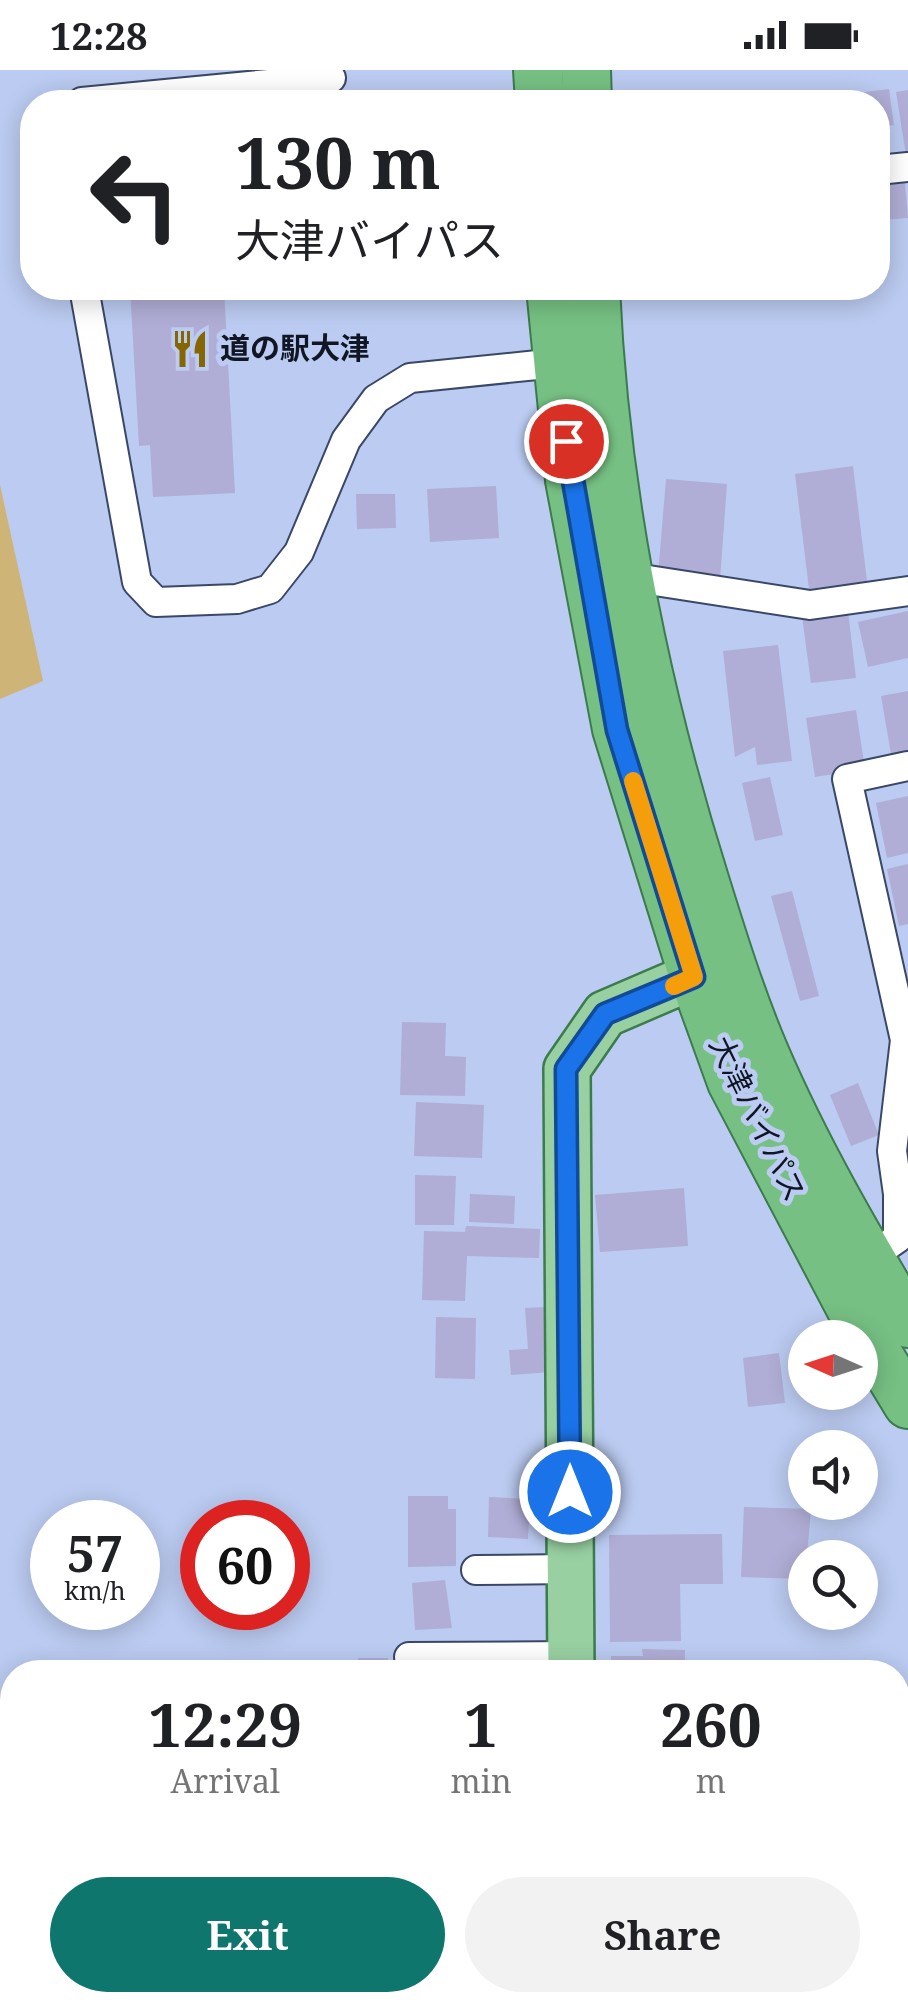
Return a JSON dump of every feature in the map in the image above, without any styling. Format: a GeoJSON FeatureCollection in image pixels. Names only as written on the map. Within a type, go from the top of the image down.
{"type":"FeatureCollection","features":[{"type":"Feature","properties":{"kind":"highway","name":"大津バイパス"},"geometry":{"type":"LineString","coordinates":[[552,300],[570,480],[617,730],[712,969],[766,1055],[853,1232],[908,1322]]}},
{"type":"Feature","properties":{"kind":"highway","name":"大津バイパス"},"geometry":{"type":"LineString","coordinates":[[596,300],[598,354],[644,666],[712,969],[732,1082],[860,1325],[908,1404]]}},
{"type":"Feature","properties":{"kind":"main road"},"geometry":{"type":"LineString","coordinates":[[571,1660],[566,1069],[605,1014],[712,969]]}},
{"type":"Feature","properties":{"kind":"street"},"geometry":{"type":"LineString","coordinates":[[206,90],[331,78]]}},
{"type":"Feature","properties":{"kind":"street"},"geometry":{"type":"LineString","coordinates":[[86,300],[138,582],[156,602],[237,599],[270,589],[299,552],[346,440],[376,399],[410,378],[558,363]]}},
{"type":"Feature","properties":{"kind":"street"},"geometry":{"type":"LineString","coordinates":[[629,577],[810,605],[908,591]]}},
{"type":"Feature","properties":{"kind":"street"},"geometry":{"type":"LineString","coordinates":[[870,1258],[898,1238],[898,1194],[892,1151],[905,1040],[847,779],[908,766]]}},
{"type":"Feature","properties":{"kind":"street"},"geometry":{"type":"LineString","coordinates":[[476,1570],[570,1569]]}},
{"type":"Feature","properties":{"kind":"shaded area"},"geometry":{"type":"Polygon","coordinates":[[[0,485],[43,681],[0,699],[0,485]]]}},
{"type":"Feature","properties":{"kind":"building"},"geometry":{"type":"Polygon","coordinates":[[[908,90],[908,155],[906,155],[896,92],[908,90]]]}},
{"type":"Feature","properties":{"kind":"building"},"geometry":{"type":"Polygon","coordinates":[[[905,183],[908,218],[890,219],[890,184],[905,183]]]}},
{"type":"Feature","properties":{"kind":"building"},"geometry":{"type":"Polygon","coordinates":[[[131,300],[225,300],[235,493],[153,497],[150,445],[139,446],[131,300]]]}},
{"type":"Feature","properties":{"kind":"building"},"geometry":{"type":"Polygon","coordinates":[[[853,466],[867,581],[809,589],[795,474],[853,466]]]}},
{"type":"Feature","properties":{"kind":"building"},"geometry":{"type":"Polygon","coordinates":[[[666,479],[727,484],[720,580],[658,575],[666,479]]]}},
{"type":"Feature","properties":{"kind":"building"},"geometry":{"type":"Polygon","coordinates":[[[496,486],[499,538],[430,542],[427,489],[496,486]]]}},
{"type":"Feature","properties":{"kind":"building"},"geometry":{"type":"Polygon","coordinates":[[[356,494],[395,494],[396,528],[357,529],[356,494]]]}},
{"type":"Feature","properties":{"kind":"building"},"geometry":{"type":"Polygon","coordinates":[[[848,611],[856,678],[811,683],[802,616],[848,611]]]}},
{"type":"Feature","properties":{"kind":"building"},"geometry":{"type":"Polygon","coordinates":[[[908,611],[908,658],[868,667],[858,622],[908,611]]]}},
{"type":"Feature","properties":{"kind":"building"},"geometry":{"type":"Polygon","coordinates":[[[778,645],[792,761],[757,765],[755,747],[735,757],[723,651],[778,645]]]}},
{"type":"Feature","properties":{"kind":"building"},"geometry":{"type":"Polygon","coordinates":[[[908,691],[908,751],[891,754],[881,696],[908,691]]]}},
{"type":"Feature","properties":{"kind":"building"},"geometry":{"type":"Polygon","coordinates":[[[856,710],[865,769],[815,777],[806,718],[856,710]]]}},
{"type":"Feature","properties":{"kind":"building"},"geometry":{"type":"Polygon","coordinates":[[[770,777],[783,835],[755,841],[742,783],[770,777]]]}},
{"type":"Feature","properties":{"kind":"building"},"geometry":{"type":"Polygon","coordinates":[[[908,796],[908,853],[887,858],[876,803],[908,796]]]}},
{"type":"Feature","properties":{"kind":"building"},"geometry":{"type":"Polygon","coordinates":[[[908,864],[908,924],[899,926],[887,869],[908,864]]]}},
{"type":"Feature","properties":{"kind":"building"},"geometry":{"type":"Polygon","coordinates":[[[792,891],[819,996],[800,1001],[771,896],[792,891]]]}},
{"type":"Feature","properties":{"kind":"building"},"geometry":{"type":"Polygon","coordinates":[[[402,1022],[446,1023],[445,1056],[466,1057],[465,1096],[400,1095],[402,1022]]]}},
{"type":"Feature","properties":{"kind":"building"},"geometry":{"type":"Polygon","coordinates":[[[858,1083],[879,1135],[851,1146],[830,1095],[858,1083]]]}},
{"type":"Feature","properties":{"kind":"building"},"geometry":{"type":"Polygon","coordinates":[[[416,1102],[484,1105],[482,1158],[414,1156],[416,1102]]]}},
{"type":"Feature","properties":{"kind":"building"},"geometry":{"type":"Polygon","coordinates":[[[415,1175],[456,1176],[454,1225],[415,1225],[415,1175]]]}},
{"type":"Feature","properties":{"kind":"building"},"geometry":{"type":"Polygon","coordinates":[[[684,1188],[688,1246],[600,1252],[595,1195],[684,1188]]]}},
{"type":"Feature","properties":{"kind":"building"},"geometry":{"type":"Polygon","coordinates":[[[470,1194],[515,1196],[514,1224],[469,1222],[470,1194]]]}},
{"type":"Feature","properties":{"kind":"building"},"geometry":{"type":"Polygon","coordinates":[[[466,1226],[540,1229],[539,1258],[467,1256],[465,1301],[422,1300],[424,1231],[465,1232],[466,1226]]]}},
{"type":"Feature","properties":{"kind":"building"},"geometry":{"type":"Polygon","coordinates":[[[547,1307],[551,1372],[511,1375],[509,1350],[528,1349],[525,1308],[547,1307]]]}},
{"type":"Feature","properties":{"kind":"building"},"geometry":{"type":"Polygon","coordinates":[[[436,1317],[476,1318],[475,1379],[435,1378],[436,1317]]]}},
{"type":"Feature","properties":{"kind":"building"},"geometry":{"type":"Polygon","coordinates":[[[779,1353],[785,1403],[748,1407],[743,1358],[779,1353]]]}},
{"type":"Feature","properties":{"kind":"building"},"geometry":{"type":"Polygon","coordinates":[[[408,1496],[448,1496],[448,1509],[456,1509],[456,1566],[408,1567],[408,1496]]]}},
{"type":"Feature","properties":{"kind":"building"},"geometry":{"type":"Polygon","coordinates":[[[489,1497],[530,1499],[528,1539],[488,1537],[489,1497]]]}},
{"type":"Feature","properties":{"kind":"building"},"geometry":{"type":"Polygon","coordinates":[[[744,1507],[788,1508],[788,1520],[810,1520],[808,1540],[788,1540],[788,1578],[741,1577],[744,1507]]]}},
{"type":"Feature","properties":{"kind":"building"},"geometry":{"type":"Polygon","coordinates":[[[722,1534],[723,1584],[680,1584],[681,1641],[610,1642],[609,1535],[722,1534]]]}},
{"type":"Feature","properties":{"kind":"building"},"geometry":{"type":"Polygon","coordinates":[[[445,1580],[452,1628],[415,1630],[412,1583],[445,1580]]]}},
{"type":"Feature","properties":{"kind":"building"},"geometry":{"type":"Polygon","coordinates":[[[642,1649],[685,1650],[685,1660],[611,1660],[611,1656],[643,1656],[642,1649]]]}},
{"type":"Feature","properties":{"kind":"slow traffic"},"geometry":{"type":"LineString","coordinates":[[633,781],[694,977],[674,986]]}},
{"type":"Feature","properties":{"kind":"place","name":"道の駅大津"},"geometry":{"type":"Point","coordinates":[190,349]}},
{"type":"Feature","properties":{"kind":"route"},"geometry":{"type":"LineString","coordinates":[[566,441],[617,730],[694,977],[605,1014],[566,1069],[570,1492]]}}]}
